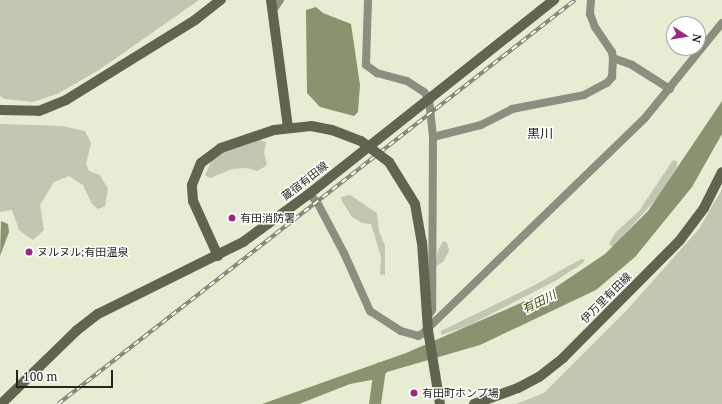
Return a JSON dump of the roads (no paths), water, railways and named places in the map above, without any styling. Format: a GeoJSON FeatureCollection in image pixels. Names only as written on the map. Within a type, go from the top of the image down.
{"type":"FeatureCollection","features":[{"type":"Feature","properties":{"kind":"main road"},"geometry":{"type":"LineString","coordinates":[[0,110],[39,111],[66,100],[195,20],[221,0]]}},
{"type":"Feature","properties":{"kind":"main road","name":"蔵宿有田線"},"geometry":{"type":"LineString","coordinates":[[1,404],[76,331],[98,314],[127,298],[171,280],[243,242],[309,194],[554,0]]}},
{"type":"Feature","properties":{"kind":"main road"},"geometry":{"type":"LineString","coordinates":[[272,5],[288,127]]}},
{"type":"Feature","properties":{"kind":"main road"},"geometry":{"type":"LineString","coordinates":[[218,256],[193,201],[192,185],[201,163],[208,155],[231,143],[288,127],[311,126],[332,130],[361,141],[389,162],[414,204],[422,242],[428,330],[440,404]]}},
{"type":"Feature","properties":{"kind":"main road","name":"伊万里有田線"},"geometry":{"type":"LineString","coordinates":[[474,404],[518,388],[539,377],[563,358],[680,240],[704,208],[722,172]]}},
{"type":"Feature","properties":{"kind":"street"},"geometry":{"type":"LineString","coordinates":[[272,5],[280,0]]}},
{"type":"Feature","properties":{"kind":"street"},"geometry":{"type":"LineString","coordinates":[[368,0],[366,65],[377,72],[407,81],[424,92],[429,99],[433,138],[432,310],[427,318]]}},
{"type":"Feature","properties":{"kind":"street"},"geometry":{"type":"LineString","coordinates":[[433,138],[481,125],[512,109],[584,95],[607,83],[612,77],[612,52],[595,27],[590,14],[591,0]]}},
{"type":"Feature","properties":{"kind":"street"},"geometry":{"type":"LineString","coordinates":[[309,194],[316,202],[344,253],[370,310],[401,331],[418,336],[428,330],[619,144],[670,89],[722,23]]}},
{"type":"Feature","properties":{"kind":"street"},"geometry":{"type":"LineString","coordinates":[[613,58],[632,65],[670,89]]}},
{"type":"Feature","properties":{"kind":"water"},"geometry":{"type":"Polygon","coordinates":[[[316,7],[323,13],[351,24],[360,85],[358,112],[354,116],[320,107],[307,93],[306,10],[316,7]]]}},
{"type":"Feature","properties":{"kind":"water","name":"有田川"},"geometry":{"type":"Polygon","coordinates":[[[722,101],[722,134],[692,187],[635,257],[596,290],[480,345],[387,372],[382,378],[350,384],[299,404],[262,404],[406,353],[553,289],[605,254],[648,211],[722,101]]]}},
{"type":"Feature","properties":{"kind":"water"},"geometry":{"type":"Polygon","coordinates":[[[1,221],[8,224],[9,232],[0,256],[1,221]]]}},
{"type":"Feature","properties":{"kind":"waterway"},"geometry":{"type":"LineString","coordinates":[[375,404],[380,368]]}},
{"type":"Feature","properties":{"kind":"railway"},"geometry":{"type":"LineString","coordinates":[[58,404],[575,0]]}},
{"type":"Feature","properties":{"kind":"place","name":"有田消防署"},"geometry":{"type":"Point","coordinates":[232,218]}},
{"type":"Feature","properties":{"kind":"place","name":"ヌルヌル;有田温泉"},"geometry":{"type":"Point","coordinates":[29,252]}},
{"type":"Feature","properties":{"kind":"place","name":"有田町ホンプ場"},"geometry":{"type":"Point","coordinates":[414,393]}},
{"type":"Feature","properties":{"kind":"district","name":"黒川"},"geometry":{"type":"Point","coordinates":[540,133]}}]}
